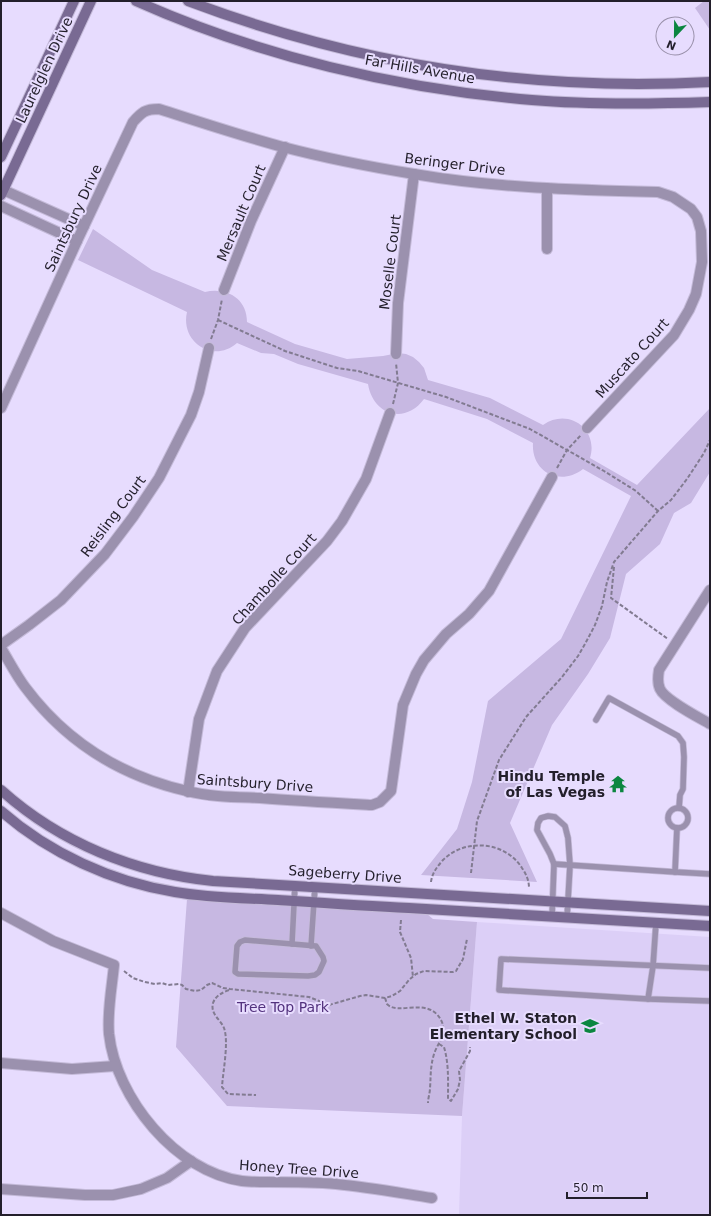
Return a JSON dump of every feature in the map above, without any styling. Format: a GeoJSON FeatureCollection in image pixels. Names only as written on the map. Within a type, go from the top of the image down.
{"type":"FeatureCollection","features":[{"type":"Feature","properties":{"kind":"street","name":"Laurelglen Drive"},"geometry":{"type":"LineString","coordinates":[[1,157],[74,1]]}},
{"type":"Feature","properties":{"kind":"street","name":"Laurelglen Drive"},"geometry":{"type":"LineString","coordinates":[[2,191],[91,1]]}},
{"type":"Feature","properties":{"kind":"street","name":"Far Hills Avenue"},"geometry":{"type":"LineString","coordinates":[[136,1],[250,44],[325,65],[400,82],[445,90],[539,100],[609,104],[710,102]]}},
{"type":"Feature","properties":{"kind":"street","name":"Far Hills Avenue"},"geometry":{"type":"LineString","coordinates":[[188,1],[307,40],[382,58],[454,71],[498,77],[579,83],[634,84],[710,82]]}},
{"type":"Feature","properties":{"kind":"street","name":"Saintsbury Drive"},"geometry":{"type":"LineString","coordinates":[[1,408],[76,241],[133,122],[142,112],[150,109],[159,109],[216,127]]}},
{"type":"Feature","properties":{"kind":"street","name":"Beringer Drive"},"geometry":{"type":"LineString","coordinates":[[216,127],[285,147],[345,161],[414,174],[481,183],[547,189],[658,192],[673,197],[691,209]]}},
{"type":"Feature","properties":{"kind":"street","name":"Mersault Court"},"geometry":{"type":"LineString","coordinates":[[224,290],[251,221],[285,147]]}},
{"type":"Feature","properties":{"kind":"street","name":"Moselle Court"},"geometry":{"type":"LineString","coordinates":[[396,354],[398,303],[414,174]]}},
{"type":"Feature","properties":{"kind":"street"},"geometry":{"type":"LineString","coordinates":[[547,189],[547,249]]}},
{"type":"Feature","properties":{"kind":"street"},"geometry":{"type":"LineString","coordinates":[[2,191],[84,226]]}},
{"type":"Feature","properties":{"kind":"street"},"geometry":{"type":"LineString","coordinates":[[1,206],[76,241]]}},
{"type":"Feature","properties":{"kind":"street","name":"Muscato Court"},"geometry":{"type":"LineString","coordinates":[[587,428],[674,335],[689,310],[696,294],[702,262],[701,230],[697,217],[691,209]]}},
{"type":"Feature","properties":{"kind":"street","name":"Reisling Court"},"geometry":{"type":"LineString","coordinates":[[1,647],[61,600],[105,554],[134,517],[159,478],[191,415],[199,392],[209,348]]}},
{"type":"Feature","properties":{"kind":"street","name":"Chambolle Court"},"geometry":{"type":"LineString","coordinates":[[188,792],[199,719],[218,671],[245,628],[327,541],[342,522],[366,479],[390,413]]}},
{"type":"Feature","properties":{"kind":"street","name":"Saintsbury Drive"},"geometry":{"type":"LineString","coordinates":[[1,647],[24,686],[45,712],[76,740],[103,759],[145,779],[188,792],[222,796],[372,805],[380,802],[391,791],[403,705],[416,674],[424,660],[446,634],[469,614],[489,591],[552,476]]}},
{"type":"Feature","properties":{"kind":"street"},"geometry":{"type":"LineString","coordinates":[[710,590],[659,670],[658,679],[660,689],[666,696],[710,724]]}},
{"type":"Feature","properties":{"kind":"street","name":"Sageberry Drive"},"geometry":{"type":"LineString","coordinates":[[1,790],[32,815],[68,838],[98,852],[132,865],[166,874],[197,879],[710,911]]}},
{"type":"Feature","properties":{"kind":"street"},"geometry":{"type":"LineString","coordinates":[[1,811],[32,835],[63,853],[130,882],[160,889],[193,894],[294,902],[710,926]]}},
{"type":"Feature","properties":{"kind":"street"},"geometry":{"type":"LineString","coordinates":[[1,914],[53,941],[114,965]]}},
{"type":"Feature","properties":{"kind":"street","name":"Honey Tree Drive"},"geometry":{"type":"LineString","coordinates":[[114,965],[109,1035],[116,1066],[132,1101],[161,1137],[190,1162],[221,1176],[242,1181],[336,1184],[432,1198]]}},
{"type":"Feature","properties":{"kind":"street"},"geometry":{"type":"LineString","coordinates":[[1,1063],[72,1069],[116,1066]]}},
{"type":"Feature","properties":{"kind":"street"},"geometry":{"type":"LineString","coordinates":[[1,1189],[85,1195],[113,1195],[141,1189],[167,1178],[190,1162]]}},
{"type":"Feature","properties":{"kind":"lane"},"geometry":{"type":"LineString","coordinates":[[596,720],[609,698],[678,736],[683,743],[684,757],[683,789],[680,795],[679,808]]}},
{"type":"Feature","properties":{"kind":"lane"},"geometry":{"type":"LineString","coordinates":[[679,808],[686,812],[688,818],[686,824],[680,828],[674,828],[669,823],[668,817],[671,811],[679,808]]}},
{"type":"Feature","properties":{"kind":"lane"},"geometry":{"type":"LineString","coordinates":[[552,918],[554,864],[537,830],[538,823],[541,818],[548,816],[556,817],[565,826],[568,838],[570,865],[567,918]]}},
{"type":"Feature","properties":{"kind":"lane"},"geometry":{"type":"LineString","coordinates":[[675,872],[677,828]]}},
{"type":"Feature","properties":{"kind":"lane"},"geometry":{"type":"LineString","coordinates":[[554,864],[710,874]]}},
{"type":"Feature","properties":{"kind":"lane"},"geometry":{"type":"LineString","coordinates":[[292,944],[295,885]]}},
{"type":"Feature","properties":{"kind":"lane"},"geometry":{"type":"LineString","coordinates":[[311,946],[315,887]]}},
{"type":"Feature","properties":{"kind":"lane"},"geometry":{"type":"LineString","coordinates":[[648,999],[653,966],[656,923]]}},
{"type":"Feature","properties":{"kind":"lane"},"geometry":{"type":"LineString","coordinates":[[245,940],[311,946],[316,946],[324,961],[320,972],[315,975],[238,974],[236,972],[237,946],[240,942],[245,940]]}},
{"type":"Feature","properties":{"kind":"lane"},"geometry":{"type":"LineString","coordinates":[[710,968],[501,959],[499,990],[648,999],[710,1001]]}},
{"type":"Feature","properties":{"kind":"path"},"geometry":{"type":"LineString","coordinates":[[209,348],[218,320],[224,290]]}},
{"type":"Feature","properties":{"kind":"path"},"geometry":{"type":"LineString","coordinates":[[218,320],[285,351],[336,368],[358,371],[446,397],[530,429],[636,491],[658,511]]}},
{"type":"Feature","properties":{"kind":"path"},"geometry":{"type":"LineString","coordinates":[[390,413],[398,383],[396,354]]}},
{"type":"Feature","properties":{"kind":"path"},"geometry":{"type":"LineString","coordinates":[[552,476],[567,450],[587,428]]}},
{"type":"Feature","properties":{"kind":"path"},"geometry":{"type":"LineString","coordinates":[[471,872],[477,820],[499,760],[526,717],[562,677],[585,644],[595,625],[614,562],[687,479],[704,453],[710,440]]}},
{"type":"Feature","properties":{"kind":"path"},"geometry":{"type":"LineString","coordinates":[[614,562],[611,598],[676,644]]}},
{"type":"Feature","properties":{"kind":"path"},"geometry":{"type":"LineString","coordinates":[[431,882],[434,873],[444,858],[457,850],[473,845],[486,845],[492,846],[510,855],[526,874],[529,888]]}},
{"type":"Feature","properties":{"kind":"path"},"geometry":{"type":"LineString","coordinates":[[401,920],[400,932],[411,958],[413,977]]}},
{"type":"Feature","properties":{"kind":"path"},"geometry":{"type":"LineString","coordinates":[[114,965],[133,978],[155,984],[179,984],[186,989],[195,991],[201,990],[212,983],[223,988],[309,997],[329,1005],[366,995],[385,998],[392,996],[400,991],[416,974],[424,971],[454,972],[463,959],[467,939]]}},
{"type":"Feature","properties":{"kind":"path"},"geometry":{"type":"LineString","coordinates":[[230,989],[218,995],[212,1004],[217,1019],[224,1026],[226,1036],[222,1087],[228,1094],[256,1095]]}},
{"type":"Feature","properties":{"kind":"path"},"geometry":{"type":"LineString","coordinates":[[385,998],[387,1004],[393,1008],[426,1008],[435,1012],[441,1020],[444,1032],[442,1039],[434,1053],[430,1070],[428,1103]]}},
{"type":"Feature","properties":{"kind":"path"},"geometry":{"type":"LineString","coordinates":[[439,1044],[444,1047],[446,1053],[448,1099],[450,1101],[458,1089],[460,1080],[459,1071],[470,1051],[470,1047]]}},
{"type":"Feature","properties":{"kind":"shaded area","name":"Ethel W. Staton Elementary School"},"geometry":{"type":"Polygon","coordinates":[[[477,922],[710,937],[710,1215],[459,1215],[462,1116],[477,922]]]}},
{"type":"Feature","properties":{"kind":"green space"},"geometry":{"type":"Polygon","coordinates":[[[704,1],[710,1],[710,30],[695,8],[704,1]]]}},
{"type":"Feature","properties":{"kind":"green space"},"geometry":{"type":"Polygon","coordinates":[[[93,229],[152,270],[205,292],[220,291],[234,296],[243,306],[247,322],[295,344],[347,359],[383,356],[398,353],[406,354],[419,362],[424,368],[428,380],[490,398],[543,425],[553,420],[562,418],[571,420],[586,430],[590,438],[592,448],[590,458],[637,485],[710,408],[710,472],[691,503],[674,513],[660,544],[626,574],[610,638],[588,674],[552,725],[510,823],[537,882],[421,875],[457,829],[472,782],[488,701],[561,639],[631,496],[583,469],[565,477],[549,474],[542,469],[537,462],[533,443],[487,419],[424,399],[408,412],[399,414],[391,413],[376,403],[371,395],[368,384],[298,364],[274,354],[261,353],[237,343],[228,349],[218,351],[200,347],[193,341],[188,332],[186,323],[187,312],[78,260],[93,229]]]}},
{"type":"Feature","properties":{"kind":"green space","name":"Tree Top Park"},"geometry":{"type":"Polygon","coordinates":[[[187,899],[427,914],[433,919],[477,922],[462,1116],[227,1106],[176,1047],[187,899]]]}},
{"type":"Feature","properties":{"kind":"place","name":"Hindu Temple of Las Vegas"},"geometry":{"type":"Point","coordinates":[618,784]}},
{"type":"Feature","properties":{"kind":"place","name":"Ethel W. Staton Elementary School"},"geometry":{"type":"Point","coordinates":[590,1026]}}]}
